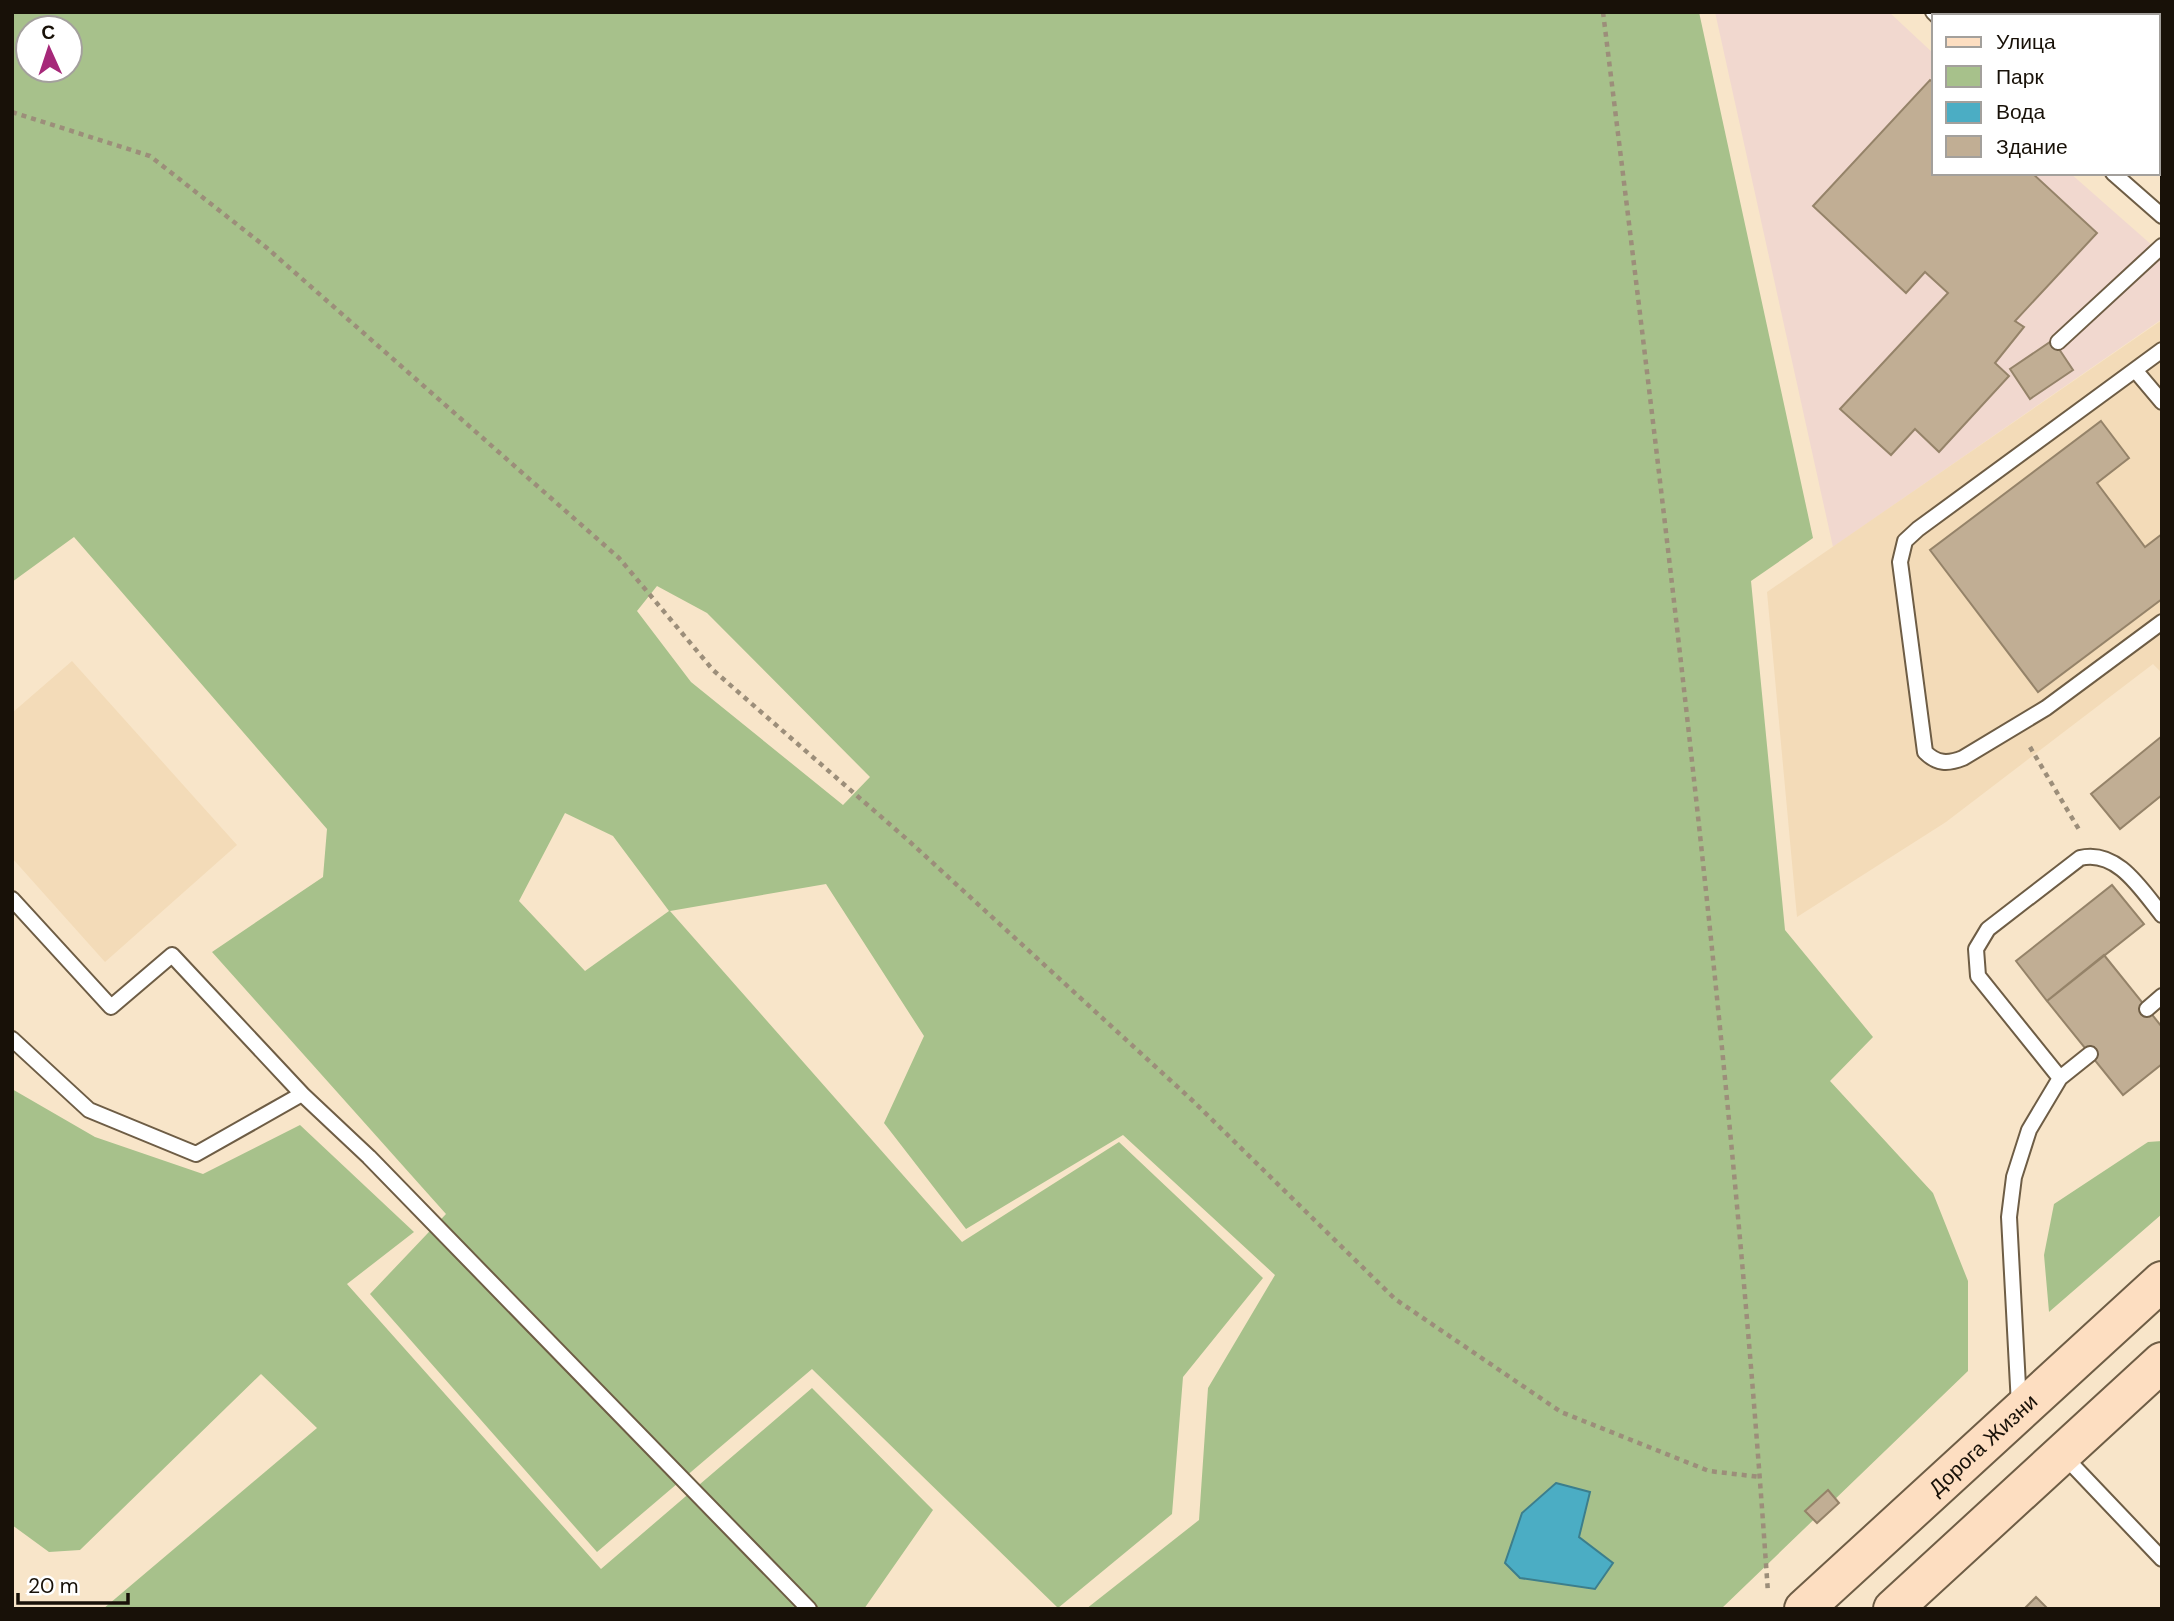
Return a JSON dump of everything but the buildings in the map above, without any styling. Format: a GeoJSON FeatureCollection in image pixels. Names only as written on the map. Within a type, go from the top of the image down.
{"type":"FeatureCollection","features":[{"type":"Feature","properties":{"kind":"main road","name":"Дорога Жизни"},"geometry":{"type":"LineString","coordinates":[[1804,1609],[2162,1282]]}},
{"type":"Feature","properties":{"kind":"main road"},"geometry":{"type":"LineString","coordinates":[[1893,1609],[2162,1362]]}},
{"type":"Feature","properties":{"kind":"lane"},"geometry":{"type":"LineString","coordinates":[[2115,175],[2162,216]]}},
{"type":"Feature","properties":{"kind":"lane"},"geometry":{"type":"LineString","coordinates":[[2057,342],[2162,246]]}},
{"type":"Feature","properties":{"kind":"lane"},"geometry":{"type":"LineString","coordinates":[[2162,350],[1905,541],[1900,562],[1925,752],[1933,761],[1950,764],[1963,758],[2046,708],[2162,622]]}},
{"type":"Feature","properties":{"kind":"lane"},"geometry":{"type":"LineString","coordinates":[[2135,370],[2162,402]]}},
{"type":"Feature","properties":{"kind":"lane"},"geometry":{"type":"LineString","coordinates":[[2060,1077],[1978,976],[1976,949],[1988,929],[2080,858],[2094,855],[2106,858],[2127,873],[2162,915]]}},
{"type":"Feature","properties":{"kind":"lane"},"geometry":{"type":"LineString","coordinates":[[12,900],[111,1007],[172,955],[302,1094],[369,1157],[809,1609]]}},
{"type":"Feature","properties":{"kind":"lane"},"geometry":{"type":"LineString","coordinates":[[2147,1009],[2162,996]]}},
{"type":"Feature","properties":{"kind":"lane"},"geometry":{"type":"LineString","coordinates":[[12,1039],[89,1110],[196,1154],[302,1094]]}},
{"type":"Feature","properties":{"kind":"lane"},"geometry":{"type":"LineString","coordinates":[[2019,1414],[2009,1217],[2014,1178],[2029,1130],[2060,1077],[2090,1054]]}},
{"type":"Feature","properties":{"kind":"lane"},"geometry":{"type":"LineString","coordinates":[[2063,1454],[2162,1559]]}},
{"type":"Feature","properties":{"kind":"path"},"geometry":{"type":"LineString","coordinates":[[1603,12],[1708,902],[1768,1593]]}},
{"type":"Feature","properties":{"kind":"path"},"geometry":{"type":"LineString","coordinates":[[12,112],[150,156],[267,248],[619,558],[713,670],[920,851],[1183,1092],[1395,1299],[1561,1412],[1709,1471],[1760,1477]]}},
{"type":"Feature","properties":{"kind":"path"},"geometry":{"type":"LineString","coordinates":[[2017,726],[2094,855]]}},
{"type":"Feature","properties":{"kind":"shaded area"},"geometry":{"type":"Polygon","coordinates":[[[1715,12],[1889,12],[1932,52],[1932,175],[2072,175],[2162,254],[2162,319],[1833,547],[1715,12]]]}},
{"type":"Feature","properties":{"kind":"shaded area"},"geometry":{"type":"Polygon","coordinates":[[[2162,320],[2162,673],[2153,664],[1946,822],[1797,917],[1767,592],[2162,320]]]}},
{"type":"Feature","properties":{"kind":"shaded area"},"geometry":{"type":"Polygon","coordinates":[[[72,661],[237,845],[105,962],[12,858],[12,713],[72,661]]]}},
{"type":"Feature","properties":{"kind":"green space"},"geometry":{"type":"Polygon","coordinates":[[[12,12],[1699,12],[1813,538],[1751,581],[1785,930],[1873,1037],[1830,1081],[1933,1193],[1968,1281],[1968,1371],[1721,1609],[1086,1609],[1199,1520],[1208,1388],[1275,1275],[1123,1135],[966,1229],[884,1123],[924,1036],[826,884],[670,911],[962,1242],[1119,1142],[1263,1278],[1183,1377],[1172,1514],[1058,1608],[812,1369],[597,1552],[370,1294],[446,1214],[212,952],[323,877],[327,829],[74,537],[12,582],[12,12]],[[657,586],[637,611],[691,682],[843,805],[870,777],[707,613],[657,586]],[[565,813],[519,901],[585,971],[669,911],[613,836],[565,813]]]}},
{"type":"Feature","properties":{"kind":"green space"},"geometry":{"type":"Polygon","coordinates":[[[12,1089],[95,1137],[203,1174],[300,1125],[414,1232],[347,1284],[601,1569],[812,1388],[933,1510],[864,1609],[103,1609],[317,1428],[261,1374],[80,1550],[49,1552],[12,1525],[12,1089]]]}},
{"type":"Feature","properties":{"kind":"green space"},"geometry":{"type":"Polygon","coordinates":[[[2162,1141],[2162,1214],[2049,1312],[2044,1255],[2054,1204],[2148,1142],[2162,1141]]]}},
{"type":"Feature","properties":{"kind":"water"},"geometry":{"type":"Polygon","coordinates":[[[1556,1483],[1590,1492],[1579,1537],[1613,1563],[1595,1589],[1520,1578],[1505,1563],[1522,1513],[1556,1483]]]}}]}
